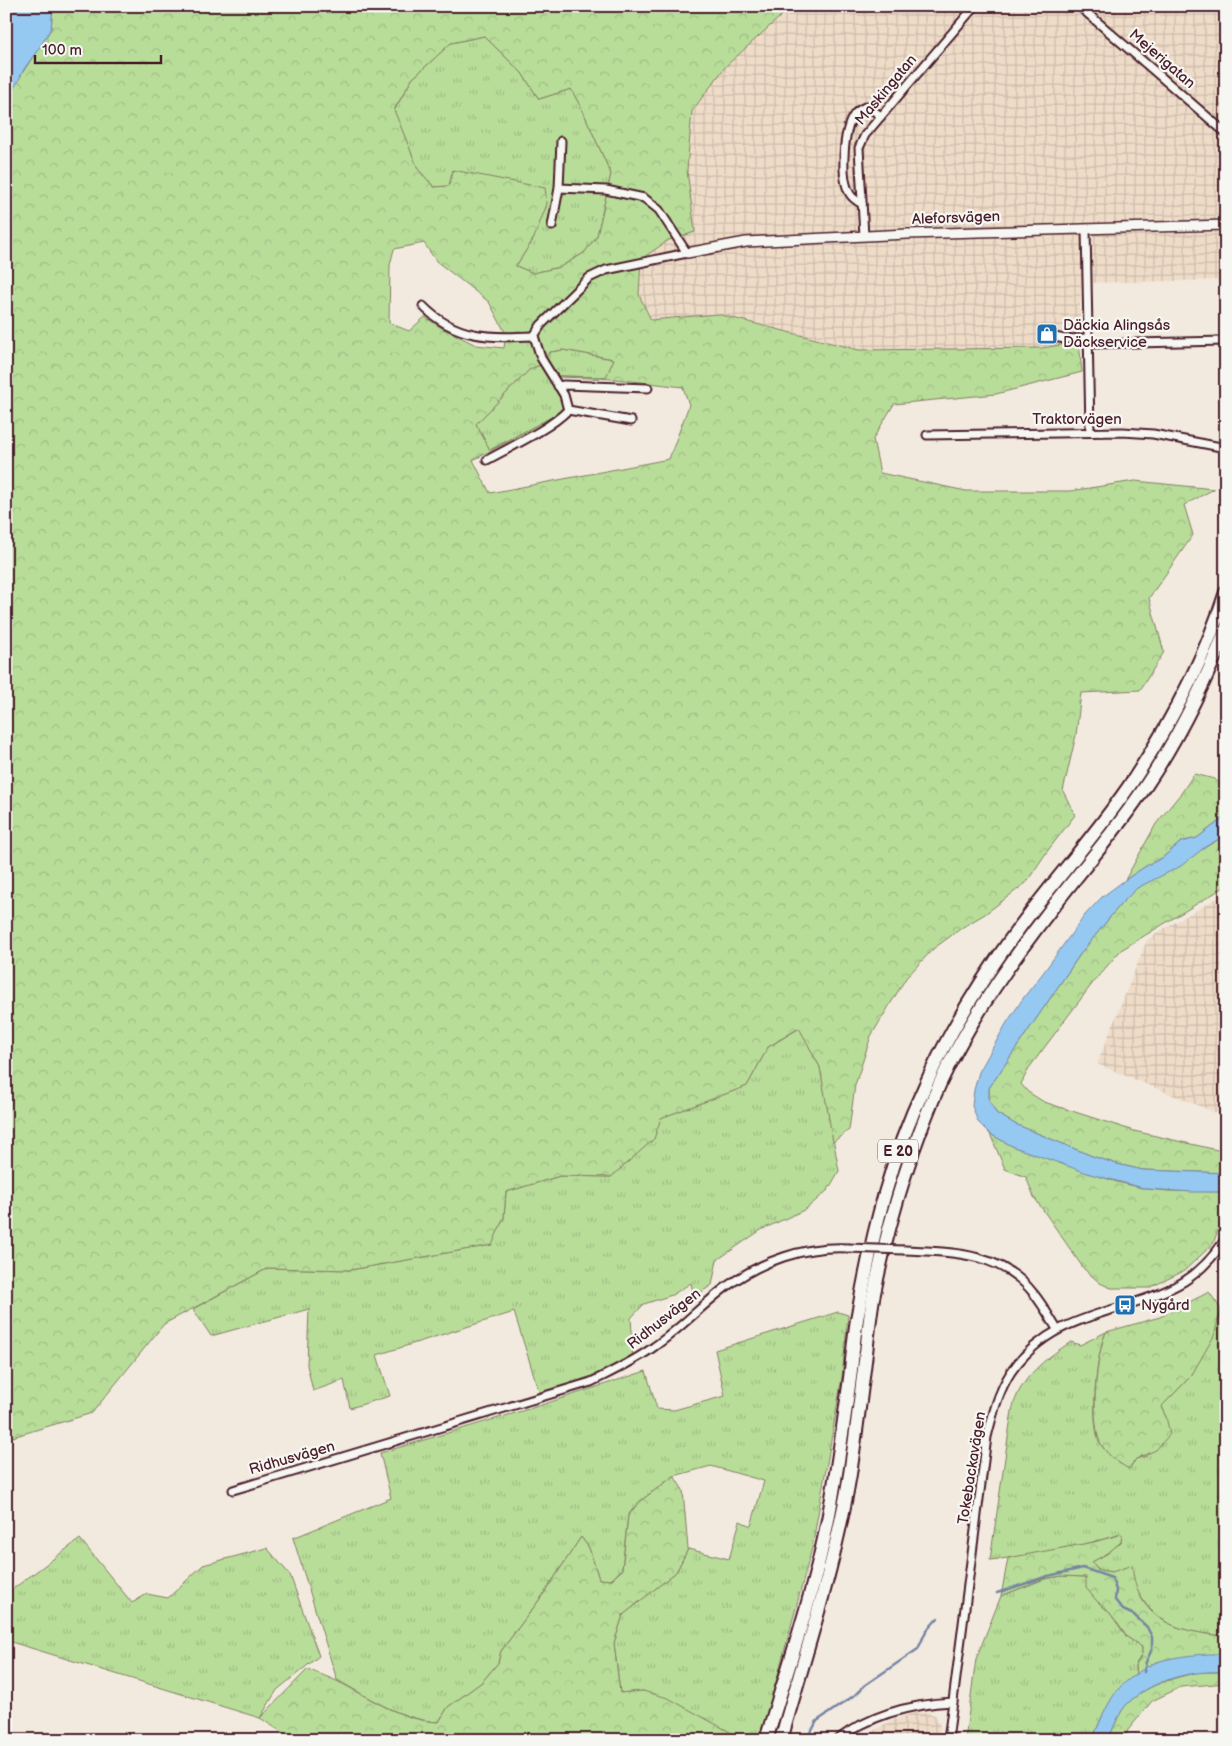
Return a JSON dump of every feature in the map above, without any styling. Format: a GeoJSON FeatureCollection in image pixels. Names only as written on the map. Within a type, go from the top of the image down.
{"type":"FeatureCollection","features":[{"type":"Feature","properties":{"kind":"highway","name":"E 20"},"geometry":{"type":"LineString","coordinates":[[766,1740],[822,1548],[844,1424],[860,1302],[879,1210],[911,1116],[952,1031],[991,967],[1112,810],[1134,779],[1167,725],[1199,662],[1226,592]]}},
{"type":"Feature","properties":{"kind":"highway","name":"E 20"},"geometry":{"type":"LineString","coordinates":[[781,1740],[834,1555],[850,1474],[873,1301],[898,1193],[925,1119],[962,1041],[1000,978],[1145,787],[1178,733],[1212,665],[1226,630]]}},
{"type":"Feature","properties":{"kind":"street","name":"Maskingatan"},"geometry":{"type":"LineString","coordinates":[[864,236],[859,148],[865,135],[975,6]]}},
{"type":"Feature","properties":{"kind":"street","name":"Mejerigatan"},"geometry":{"type":"LineString","coordinates":[[1079,6],[1226,133]]}},
{"type":"Feature","properties":{"kind":"street"},"geometry":{"type":"LineString","coordinates":[[862,204],[855,201],[850,195],[844,182],[847,134],[854,115],[859,110],[867,106],[881,116]]}},
{"type":"Feature","properties":{"kind":"street"},"geometry":{"type":"LineString","coordinates":[[552,226],[560,188],[561,141]]}},
{"type":"Feature","properties":{"kind":"street"},"geometry":{"type":"LineString","coordinates":[[560,188],[606,190],[644,198],[659,210],[687,253]]}},
{"type":"Feature","properties":{"kind":"street","name":"Aleforsvägen"},"geometry":{"type":"LineString","coordinates":[[534,336],[541,324],[588,278],[606,270],[746,242],[1025,229],[1226,225]]}},
{"type":"Feature","properties":{"kind":"street"},"geometry":{"type":"LineString","coordinates":[[1086,229],[1090,432]]}},
{"type":"Feature","properties":{"kind":"street"},"geometry":{"type":"LineString","coordinates":[[423,306],[433,317],[444,324],[470,335],[534,336],[541,358],[564,395],[568,410]]}},
{"type":"Feature","properties":{"kind":"street"},"geometry":{"type":"LineString","coordinates":[[1049,336],[1089,341],[1226,342]]}},
{"type":"Feature","properties":{"kind":"street"},"geometry":{"type":"LineString","coordinates":[[558,386],[648,388]]}},
{"type":"Feature","properties":{"kind":"street"},"geometry":{"type":"LineString","coordinates":[[568,410],[632,421]]}},
{"type":"Feature","properties":{"kind":"street"},"geometry":{"type":"LineString","coordinates":[[487,460],[530,436],[562,416],[568,410]]}},
{"type":"Feature","properties":{"kind":"street","name":"Traktorvägen"},"geometry":{"type":"LineString","coordinates":[[927,435],[1090,432],[1152,434],[1226,448]]}},
{"type":"Feature","properties":{"kind":"street","name":"Tokebackavägen"},"geometry":{"type":"LineString","coordinates":[[948,1740],[987,1437],[996,1401],[1011,1373],[1031,1349],[1057,1329],[1085,1317],[1150,1298],[1185,1281],[1216,1253],[1226,1238]]}},
{"type":"Feature","properties":{"kind":"street","name":"Ridhusvägen"},"geometry":{"type":"LineString","coordinates":[[233,1490],[591,1382],[626,1365],[656,1346],[726,1287],[765,1264],[785,1255],[810,1250],[848,1248],[953,1252],[971,1255],[1006,1269],[1021,1280],[1034,1293],[1057,1329]]}},
{"type":"Feature","properties":{"kind":"street"},"geometry":{"type":"LineString","coordinates":[[837,1740],[862,1725],[895,1711],[927,1704],[953,1702]]}},
{"type":"Feature","properties":{"kind":"shaded area"},"geometry":{"type":"Polygon","coordinates":[[[792,6],[1226,6],[1226,235],[1222,236],[1224,280],[1081,283],[1079,342],[1042,348],[859,350],[718,314],[651,320],[639,295],[641,259],[669,240],[695,231],[687,170],[692,111],[726,66],[792,6]]]}},
{"type":"Feature","properties":{"kind":"shaded area"},"geometry":{"type":"Polygon","coordinates":[[[1226,893],[1226,1117],[1097,1064],[1147,940],[1226,893]]]}},
{"type":"Feature","properties":{"kind":"shaded area"},"geometry":{"type":"Polygon","coordinates":[[[929,1712],[936,1716],[940,1726],[939,1740],[858,1740],[890,1721],[914,1713],[929,1712]]]}},
{"type":"Feature","properties":{"kind":"green space"},"geometry":{"type":"Polygon","coordinates":[[[53,6],[792,6],[726,66],[692,111],[687,170],[695,232],[669,240],[641,259],[639,295],[651,320],[717,314],[859,350],[1042,348],[1079,342],[1082,372],[996,394],[894,404],[873,439],[880,473],[966,491],[1070,491],[1135,481],[1214,489],[1184,505],[1193,535],[1149,598],[1164,652],[1140,690],[1081,693],[1076,735],[1063,791],[1075,815],[1026,883],[985,914],[933,949],[906,978],[871,1036],[855,1085],[849,1130],[833,1142],[820,1067],[799,1028],[768,1047],[747,1086],[661,1118],[654,1139],[611,1177],[560,1176],[506,1192],[504,1217],[492,1245],[350,1270],[268,1268],[164,1324],[92,1413],[6,1439],[6,98],[51,29],[53,6]],[[484,36],[451,43],[412,79],[394,110],[418,169],[434,187],[449,186],[453,170],[545,188],[547,204],[534,238],[516,266],[533,273],[560,267],[584,253],[597,236],[611,174],[582,109],[571,89],[539,99],[522,73],[484,36]],[[424,243],[394,249],[390,265],[389,323],[409,331],[425,317],[440,327],[476,345],[504,348],[506,334],[489,302],[436,261],[424,243]],[[563,350],[550,352],[546,358],[558,376],[606,377],[614,359],[563,350]],[[540,365],[530,369],[476,424],[490,450],[561,412],[564,403],[540,365]],[[558,377],[570,399],[561,414],[473,460],[490,493],[669,459],[689,405],[683,387],[615,379],[558,377]]]}},
{"type":"Feature","properties":{"kind":"green space"},"geometry":{"type":"Polygon","coordinates":[[[484,36],[522,73],[539,99],[571,89],[611,174],[597,236],[584,253],[560,267],[533,273],[516,266],[534,238],[453,170],[449,186],[434,187],[418,169],[394,111],[412,79],[451,43],[484,36]]]}},
{"type":"Feature","properties":{"kind":"green space"},"geometry":{"type":"Polygon","coordinates":[[[563,350],[614,359],[607,377],[558,376],[545,358],[550,352],[563,350]]]}},
{"type":"Feature","properties":{"kind":"green space"},"geometry":{"type":"Polygon","coordinates":[[[540,365],[564,403],[561,412],[490,450],[476,424],[530,369],[540,365]]]}},
{"type":"Feature","properties":{"kind":"green space"},"geometry":{"type":"Polygon","coordinates":[[[1194,774],[1215,779],[1223,788],[1226,787],[1226,816],[1197,838],[1181,842],[1162,858],[1125,880],[1156,824],[1194,774]]]}},
{"type":"Feature","properties":{"kind":"green space"},"geometry":{"type":"Polygon","coordinates":[[[1226,835],[1226,886],[1121,950],[1095,980],[1029,1068],[1021,1084],[1028,1092],[1044,1102],[1134,1131],[1226,1152],[1226,1173],[1143,1170],[1117,1164],[1092,1156],[1015,1124],[996,1113],[989,1100],[989,1088],[1081,953],[1120,905],[1137,888],[1226,835]]]}},
{"type":"Feature","properties":{"kind":"green space"},"geometry":{"type":"Polygon","coordinates":[[[800,1028],[820,1067],[839,1171],[828,1190],[806,1209],[761,1230],[717,1260],[712,1285],[694,1297],[691,1283],[672,1295],[644,1304],[631,1318],[632,1357],[589,1377],[540,1395],[514,1312],[377,1355],[390,1396],[350,1408],[344,1380],[313,1391],[307,1365],[309,1309],[211,1336],[193,1309],[268,1268],[350,1270],[491,1245],[504,1217],[506,1192],[560,1176],[611,1177],[653,1139],[660,1118],[747,1086],[768,1047],[800,1028]]]}},
{"type":"Feature","properties":{"kind":"green space"},"geometry":{"type":"Polygon","coordinates":[[[990,1134],[1014,1147],[1117,1182],[1147,1189],[1168,1191],[1226,1192],[1226,1208],[1213,1244],[1184,1271],[1149,1288],[1111,1288],[1100,1283],[1084,1269],[1034,1197],[1026,1177],[1005,1169],[990,1134]]]}},
{"type":"Feature","properties":{"kind":"green space"},"geometry":{"type":"Polygon","coordinates":[[[1209,1292],[1221,1309],[1214,1336],[1191,1376],[1161,1407],[1166,1417],[1170,1434],[1156,1450],[1136,1459],[1129,1469],[1116,1461],[1104,1449],[1099,1440],[1097,1429],[1095,1402],[1097,1370],[1106,1332],[1160,1317],[1209,1292]]]}},
{"type":"Feature","properties":{"kind":"green space"},"geometry":{"type":"Polygon","coordinates":[[[1226,1305],[1226,1458],[1224,1470],[1226,1479],[1226,1636],[1182,1629],[1170,1624],[1159,1618],[1150,1609],[1134,1583],[1112,1572],[1099,1570],[1092,1562],[1108,1553],[1121,1542],[1121,1534],[1056,1550],[990,1560],[1013,1408],[1020,1389],[1032,1373],[1047,1359],[1071,1342],[1080,1345],[1106,1332],[1099,1356],[1095,1386],[1095,1418],[1099,1441],[1105,1450],[1120,1464],[1146,1456],[1166,1417],[1161,1407],[1191,1376],[1220,1318],[1221,1309],[1226,1305]]]}},
{"type":"Feature","properties":{"kind":"green space"},"geometry":{"type":"Polygon","coordinates":[[[838,1312],[848,1315],[842,1378],[812,1548],[769,1708],[758,1740],[734,1740],[728,1731],[643,1691],[620,1693],[614,1643],[623,1615],[676,1572],[688,1549],[729,1559],[740,1521],[751,1526],[764,1481],[711,1466],[674,1476],[639,1502],[628,1515],[622,1569],[611,1580],[599,1579],[589,1548],[581,1537],[543,1595],[501,1651],[498,1663],[482,1682],[448,1707],[439,1722],[399,1713],[337,1680],[293,1538],[391,1498],[380,1453],[532,1408],[646,1371],[657,1409],[674,1410],[725,1396],[715,1350],[838,1312]]]}},
{"type":"Feature","properties":{"kind":"green space"},"geometry":{"type":"Polygon","coordinates":[[[674,1476],[683,1490],[688,1549],[676,1572],[623,1615],[614,1643],[620,1693],[643,1691],[668,1698],[728,1731],[734,1740],[287,1740],[288,1736],[260,1718],[308,1669],[341,1683],[401,1714],[426,1721],[439,1722],[448,1707],[482,1682],[498,1663],[501,1651],[543,1595],[581,1537],[589,1548],[599,1579],[611,1580],[622,1570],[628,1516],[639,1502],[674,1476]]]}},
{"type":"Feature","properties":{"kind":"green space"},"geometry":{"type":"Polygon","coordinates":[[[1122,1534],[1121,1542],[1108,1553],[1092,1562],[1099,1570],[1112,1572],[1132,1565],[1135,1584],[1142,1599],[1151,1611],[1176,1627],[1226,1636],[1226,1654],[1156,1662],[1136,1675],[1135,1666],[1142,1654],[1142,1647],[1127,1637],[1110,1613],[1086,1588],[1086,1577],[1062,1576],[1044,1579],[1001,1596],[1008,1558],[1094,1542],[1122,1534]]]}},
{"type":"Feature","properties":{"kind":"green space"},"geometry":{"type":"Polygon","coordinates":[[[80,1539],[132,1603],[147,1594],[168,1598],[203,1565],[267,1548],[290,1575],[319,1656],[277,1690],[260,1718],[8,1641],[6,1639],[6,1594],[80,1539]]]}},
{"type":"Feature","properties":{"kind":"green space"},"geometry":{"type":"Polygon","coordinates":[[[1062,1576],[1086,1577],[1096,1600],[1110,1613],[1127,1637],[1142,1647],[1142,1654],[1135,1666],[1136,1675],[1117,1691],[1101,1719],[1092,1740],[965,1740],[976,1659],[1001,1596],[1044,1579],[1062,1576]]]}},
{"type":"Feature","properties":{"kind":"green space"},"geometry":{"type":"Polygon","coordinates":[[[1199,1672],[1226,1672],[1226,1683],[1181,1687],[1152,1701],[1128,1730],[1124,1740],[1108,1740],[1122,1710],[1136,1696],[1153,1686],[1199,1672]]]}},
{"type":"Feature","properties":{"kind":"water"},"geometry":{"type":"Polygon","coordinates":[[[6,6],[53,6],[51,28],[6,98],[6,6]]]}},
{"type":"Feature","properties":{"kind":"water"},"geometry":{"type":"Polygon","coordinates":[[[1226,816],[1226,835],[1205,847],[1181,866],[1137,888],[1120,905],[1081,953],[989,1088],[989,1100],[996,1113],[1015,1124],[1092,1156],[1117,1164],[1143,1170],[1226,1173],[1226,1192],[1147,1189],[1090,1174],[1014,1147],[990,1134],[978,1122],[972,1106],[974,1090],[979,1072],[1006,1024],[1024,997],[1085,915],[1102,897],[1146,866],[1162,858],[1181,842],[1197,838],[1226,816]]]}},
{"type":"Feature","properties":{"kind":"water"},"geometry":{"type":"Polygon","coordinates":[[[1226,1654],[1226,1672],[1187,1675],[1161,1682],[1138,1695],[1125,1706],[1108,1740],[1092,1740],[1116,1692],[1141,1671],[1152,1664],[1173,1658],[1226,1654]]]}},
{"type":"Feature","properties":{"kind":"waterway"},"geometry":{"type":"LineString","coordinates":[[997,1593],[1048,1576],[1083,1568],[1112,1578],[1116,1590],[1115,1600],[1123,1610],[1134,1615],[1147,1627],[1152,1637],[1152,1649],[1144,1672]]}},
{"type":"Feature","properties":{"kind":"waterway"},"geometry":{"type":"LineString","coordinates":[[807,1740],[817,1721],[918,1649],[926,1631],[938,1618]]}},
{"type":"Feature","properties":{"kind":"place","name":"Däckia Alingsås Däckservice"},"geometry":{"type":"Point","coordinates":[1047,334]}},
{"type":"Feature","properties":{"kind":"place","name":"Nygård"},"geometry":{"type":"Point","coordinates":[1125,1305]}}]}
